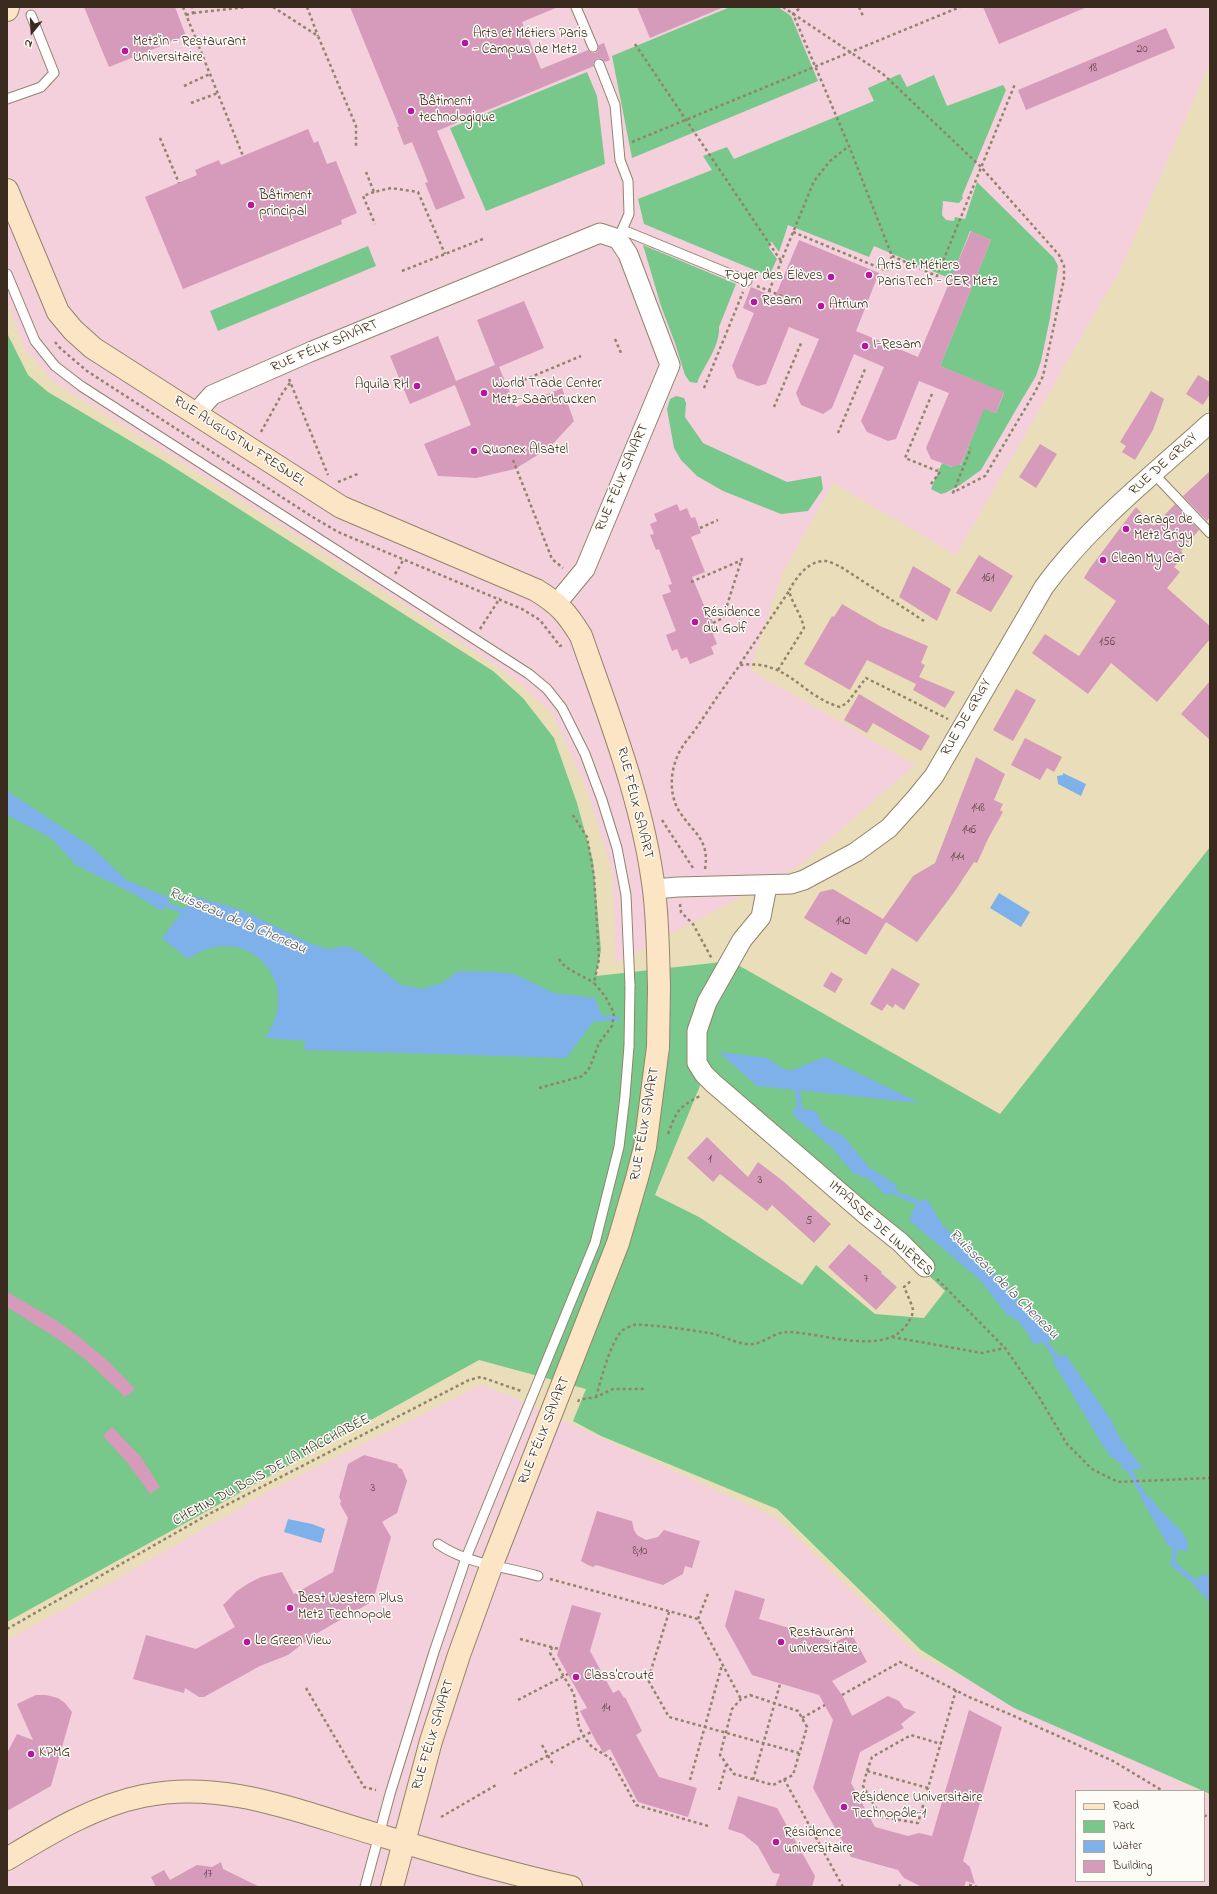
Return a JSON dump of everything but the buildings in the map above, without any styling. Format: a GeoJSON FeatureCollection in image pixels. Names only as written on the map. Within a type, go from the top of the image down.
{"type":"FeatureCollection","features":[{"type":"Feature","properties":{"kind":"street","name":"RUE AUGUSTIN FRESNEL"},"geometry":{"type":"LineString","coordinates":[[7,190],[58,312],[62,318],[93,348],[252,450],[327,490],[341,507],[508,577],[536,590],[557,603]]}},
{"type":"Feature","properties":{"kind":"street","name":"RUE FÉLIX SAVART"},"geometry":{"type":"LineString","coordinates":[[195,414],[212,395],[600,233],[620,234],[670,365],[585,569],[557,603],[570,618],[581,636],[624,757],[641,821],[654,889],[658,937],[658,1047],[645,1147],[618,1243],[492,1564],[459,1655],[440,1713],[403,1842],[392,1887]]}},
{"type":"Feature","properties":{"kind":"street","name":"RUE DE GRIGY"},"geometry":{"type":"LineString","coordinates":[[654,889],[678,886],[767,886],[791,884],[804,880],[856,852],[889,828],[934,776],[1044,587],[1064,559],[1106,517],[1210,423]]}},
{"type":"Feature","properties":{"kind":"street","name":"IMPASSE DE LINIÈRES"},"geometry":{"type":"LineString","coordinates":[[767,886],[761,917],[742,940],[707,1002],[697,1031],[696,1063],[713,1083],[865,1214],[900,1242],[925,1267]]}},
{"type":"Feature","properties":{"kind":"street"},"geometry":{"type":"LineString","coordinates":[[7,1859],[66,1825],[105,1807],[144,1796],[172,1792],[214,1792],[272,1802],[379,1836],[529,1878],[571,1887]]}},
{"type":"Feature","properties":{"kind":"lane"},"geometry":{"type":"LineString","coordinates":[[576,7],[593,47]]}},
{"type":"Feature","properties":{"kind":"lane"},"geometry":{"type":"LineString","coordinates":[[7,99],[41,87],[54,73],[31,15]]}},
{"type":"Feature","properties":{"kind":"lane"},"geometry":{"type":"LineString","coordinates":[[600,64],[615,105],[620,160],[628,181],[629,214],[620,234],[747,281]]}},
{"type":"Feature","properties":{"kind":"lane"},"geometry":{"type":"LineString","coordinates":[[7,274],[35,341],[55,366],[88,390],[529,674],[547,689],[562,708],[585,754],[602,800],[617,848],[626,895],[630,986],[628,1046],[625,1096],[619,1147],[604,1210],[595,1243],[466,1558],[434,1652],[379,1836],[366,1887]]}},
{"type":"Feature","properties":{"kind":"lane"},"geometry":{"type":"LineString","coordinates":[[1154,474],[1210,533]]}},
{"type":"Feature","properties":{"kind":"lane"},"geometry":{"type":"LineString","coordinates":[[438,1544],[479,1563],[492,1564],[538,1576]]}},
{"type":"Feature","properties":{"kind":"path"},"geometry":{"type":"LineString","coordinates":[[183,7],[243,156]]}},
{"type":"Feature","properties":{"kind":"path"},"geometry":{"type":"LineString","coordinates":[[192,7],[194,13]]}},
{"type":"Feature","properties":{"kind":"path"},"geometry":{"type":"LineString","coordinates":[[186,15],[247,7]]}},
{"type":"Feature","properties":{"kind":"path"},"geometry":{"type":"LineString","coordinates":[[273,7],[318,36]]}},
{"type":"Feature","properties":{"kind":"path"},"geometry":{"type":"LineString","coordinates":[[307,7],[356,126],[356,146]]}},
{"type":"Feature","properties":{"kind":"path"},"geometry":{"type":"LineString","coordinates":[[783,7],[883,74],[981,167],[1060,255],[1064,266],[1064,278],[1045,369],[1036,392],[985,476],[952,493],[971,448]]}},
{"type":"Feature","properties":{"kind":"path"},"geometry":{"type":"LineString","coordinates":[[793,14],[800,7]]}},
{"type":"Feature","properties":{"kind":"path"},"geometry":{"type":"LineString","coordinates":[[859,7],[863,16]]}},
{"type":"Feature","properties":{"kind":"path"},"geometry":{"type":"LineString","coordinates":[[619,147],[686,121],[960,7]]}},
{"type":"Feature","properties":{"kind":"path"},"geometry":{"type":"LineString","coordinates":[[793,14],[849,146],[892,256],[886,270],[793,232]]}},
{"type":"Feature","properties":{"kind":"path"},"geometry":{"type":"LineString","coordinates":[[635,44],[781,262]]}},
{"type":"Feature","properties":{"kind":"path"},"geometry":{"type":"LineString","coordinates":[[184,86],[210,74]]}},
{"type":"Feature","properties":{"kind":"path"},"geometry":{"type":"LineString","coordinates":[[892,256],[937,276],[1015,84]]}},
{"type":"Feature","properties":{"kind":"path"},"geometry":{"type":"LineString","coordinates":[[191,103],[218,93]]}},
{"type":"Feature","properties":{"kind":"path"},"geometry":{"type":"LineString","coordinates":[[160,138],[179,183]]}},
{"type":"Feature","properties":{"kind":"path"},"geometry":{"type":"LineString","coordinates":[[769,291],[814,181],[830,161],[849,146]]}},
{"type":"Feature","properties":{"kind":"path"},"geometry":{"type":"LineString","coordinates":[[366,172],[374,192]]}},
{"type":"Feature","properties":{"kind":"path"},"geometry":{"type":"LineString","coordinates":[[375,224],[363,196],[391,188],[418,192],[445,254]]}},
{"type":"Feature","properties":{"kind":"path"},"geometry":{"type":"LineString","coordinates":[[402,272],[483,239]]}},
{"type":"Feature","properties":{"kind":"path"},"geometry":{"type":"LineString","coordinates":[[704,388],[747,281],[789,299]]}},
{"type":"Feature","properties":{"kind":"path"},"geometry":{"type":"LineString","coordinates":[[615,339],[621,353]]}},
{"type":"Feature","properties":{"kind":"path"},"geometry":{"type":"LineString","coordinates":[[774,407],[802,341]]}},
{"type":"Feature","properties":{"kind":"path"},"geometry":{"type":"LineString","coordinates":[[507,386],[581,356]]}},
{"type":"Feature","properties":{"kind":"path"},"geometry":{"type":"LineString","coordinates":[[284,364],[327,490]]}},
{"type":"Feature","properties":{"kind":"path"},"geometry":{"type":"LineString","coordinates":[[838,433],[866,367]]}},
{"type":"Feature","properties":{"kind":"path"},"geometry":{"type":"LineString","coordinates":[[252,450],[283,392],[290,383]]}},
{"type":"Feature","properties":{"kind":"path"},"geometry":{"type":"LineString","coordinates":[[932,394],[905,458],[940,472]]}},
{"type":"Feature","properties":{"kind":"path"},"geometry":{"type":"LineString","coordinates":[[513,460],[552,559],[577,580]]}},
{"type":"Feature","properties":{"kind":"path"},"geometry":{"type":"LineString","coordinates":[[931,484],[940,472]]}},
{"type":"Feature","properties":{"kind":"path"},"geometry":{"type":"LineString","coordinates":[[311,516],[327,490],[360,473]]}},
{"type":"Feature","properties":{"kind":"path"},"geometry":{"type":"LineString","coordinates":[[700,528],[718,520]]}},
{"type":"Feature","properties":{"kind":"path"},"geometry":{"type":"LineString","coordinates":[[691,582],[742,559],[723,618],[713,623]]}},
{"type":"Feature","properties":{"kind":"path"},"geometry":{"type":"LineString","coordinates":[[704,886],[707,858],[703,844],[693,827],[679,810],[673,794],[672,777],[678,754],[740,665],[794,582],[807,567],[818,562],[828,561],[841,567],[924,621]]}},
{"type":"Feature","properties":{"kind":"path"},"geometry":{"type":"LineString","coordinates":[[474,639],[500,599],[508,577]]}},
{"type":"Feature","properties":{"kind":"path"},"geometry":{"type":"LineString","coordinates":[[778,670],[804,628],[802,616],[792,600],[789,591]]}},
{"type":"Feature","properties":{"kind":"path"},"geometry":{"type":"LineString","coordinates":[[740,665],[752,663],[767,665],[787,674],[828,703],[840,707],[847,703],[866,678],[962,727]]}},
{"type":"Feature","properties":{"kind":"path"},"geometry":{"type":"LineString","coordinates":[[572,814],[587,838],[594,876],[600,959],[594,982]]}},
{"type":"Feature","properties":{"kind":"path"},"geometry":{"type":"LineString","coordinates":[[678,886],[681,912],[693,924],[709,953],[720,980]]}},
{"type":"Feature","properties":{"kind":"path"},"geometry":{"type":"LineString","coordinates":[[539,1088],[583,1076],[590,1067],[600,1043],[612,1026],[614,1013],[605,996],[594,982],[564,966],[559,959]]}},
{"type":"Feature","properties":{"kind":"path"},"geometry":{"type":"LineString","coordinates":[[665,1140],[677,1111],[685,1104],[705,1094],[713,1083]]}},
{"type":"Feature","properties":{"kind":"path"},"geometry":{"type":"LineString","coordinates":[[596,1397],[612,1348],[622,1331],[635,1325],[710,1333],[747,1344],[765,1340],[774,1334],[786,1332],[863,1342],[877,1342],[892,1337],[904,1330],[912,1317],[913,1310],[904,1287],[925,1267]]}},
{"type":"Feature","properties":{"kind":"path","name":"IMPASSE DE LINIÈRES"},"geometry":{"type":"LineString","coordinates":[[925,1267],[1005,1348],[1039,1397],[1067,1444],[1092,1469],[1118,1482],[1146,1482],[1210,1478]]}},
{"type":"Feature","properties":{"kind":"path"},"geometry":{"type":"LineString","coordinates":[[892,1337],[982,1353],[1005,1348]]}},
{"type":"Feature","properties":{"kind":"path","name":"CHEMIN DU BOIS DE LA MACCHABÉE"},"geometry":{"type":"LineString","coordinates":[[7,1629],[209,1514],[469,1380],[482,1377],[533,1395]]}},
{"type":"Feature","properties":{"kind":"path"},"geometry":{"type":"LineString","coordinates":[[575,1405],[579,1400],[596,1397],[613,1389],[646,1389]]}},
{"type":"Feature","properties":{"kind":"path"},"geometry":{"type":"LineString","coordinates":[[538,1576],[698,1619],[741,1699]]}},
{"type":"Feature","properties":{"kind":"path"},"geometry":{"type":"LineString","coordinates":[[698,1619],[709,1591]]}},
{"type":"Feature","properties":{"kind":"path"},"geometry":{"type":"LineString","coordinates":[[669,1612],[648,1680],[669,1717],[800,1753]]}},
{"type":"Feature","properties":{"kind":"path"},"geometry":{"type":"LineString","coordinates":[[520,1639],[559,1649]]}},
{"type":"Feature","properties":{"kind":"path"},"geometry":{"type":"LineString","coordinates":[[552,1647],[550,1653],[574,1694],[579,1727],[584,1737],[592,1747],[610,1758],[636,1805],[708,1826]]}},
{"type":"Feature","properties":{"kind":"path"},"geometry":{"type":"LineString","coordinates":[[842,1695],[900,1662],[956,1690],[1113,1761],[1161,1790]]}},
{"type":"Feature","properties":{"kind":"path"},"geometry":{"type":"LineString","coordinates":[[690,1780],[722,1664]]}},
{"type":"Feature","properties":{"kind":"path"},"geometry":{"type":"LineString","coordinates":[[518,1700],[568,1674]]}},
{"type":"Feature","properties":{"kind":"path"},"geometry":{"type":"LineString","coordinates":[[753,1780],[780,1684]]}},
{"type":"Feature","properties":{"kind":"path"},"geometry":{"type":"LineString","coordinates":[[306,1688],[364,1787],[376,1790]]}},
{"type":"Feature","properties":{"kind":"path"},"geometry":{"type":"LineString","coordinates":[[941,1744],[911,1735],[872,1757],[863,1786],[881,1817],[918,1823],[941,1744],[956,1690]]}},
{"type":"Feature","properties":{"kind":"path"},"geometry":{"type":"LineString","coordinates":[[750,1695],[775,1703],[798,1710],[807,1727],[794,1775],[773,1785],[734,1774],[720,1755],[732,1708],[741,1699],[750,1695]]}},
{"type":"Feature","properties":{"kind":"path"},"geometry":{"type":"LineString","coordinates":[[802,1718],[825,1705]]}},
{"type":"Feature","properties":{"kind":"path"},"geometry":{"type":"LineString","coordinates":[[514,1774],[593,1732]]}},
{"type":"Feature","properties":{"kind":"path"},"geometry":{"type":"LineString","coordinates":[[542,1745],[554,1766]]}},
{"type":"Feature","properties":{"kind":"path"},"geometry":{"type":"LineString","coordinates":[[719,1790],[726,1764]]}},
{"type":"Feature","properties":{"kind":"path"},"geometry":{"type":"LineString","coordinates":[[868,1771],[928,1788]]}},
{"type":"Feature","properties":{"kind":"path"},"geometry":{"type":"LineString","coordinates":[[784,1779],[843,1887]]}},
{"type":"Feature","properties":{"kind":"path"},"geometry":{"type":"LineString","coordinates":[[441,1817],[498,1784]]}},
{"type":"Feature","properties":{"kind":"path"},"geometry":{"type":"LineString","coordinates":[[899,1887],[900,1883]]}},
{"type":"Feature","properties":{"kind":"path"},"geometry":{"type":"LineString","coordinates":[[969,1885],[978,1887]]}},
{"type":"Feature","properties":{"kind":"shaded area"},"geometry":{"type":"Polygon","coordinates":[[[7,7],[1207,7],[1210,21],[1210,62],[1121,268],[956,555],[833,483],[782,574],[750,670],[915,765],[799,866],[616,963],[612,870],[586,787],[553,714],[513,677],[376,586],[53,381],[25,349],[7,301],[7,7]]]}},
{"type":"Feature","properties":{"kind":"shaded area"},"geometry":{"type":"Polygon","coordinates":[[[481,1385],[508,1395],[777,1518],[918,1655],[1197,1790],[1075,1790],[1075,1882],[1205,1882],[1205,1794],[1210,1797],[1210,1887],[7,1887],[7,1640],[70,1606],[277,1487],[481,1385]]]}},
{"type":"Feature","properties":{"kind":"green space"},"geometry":{"type":"Polygon","coordinates":[[[730,7],[778,7],[791,16],[818,81],[632,158],[612,56],[730,7]]]}},
{"type":"Feature","properties":{"kind":"green space"},"geometry":{"type":"Polygon","coordinates":[[[587,72],[597,96],[605,164],[486,211],[450,128],[587,72]]]}},
{"type":"Feature","properties":{"kind":"green space"},"geometry":{"type":"Polygon","coordinates":[[[900,74],[907,87],[934,75],[947,106],[1003,85],[1006,90],[962,196],[963,198],[959,203],[943,201],[942,215],[946,220],[954,221],[955,217],[965,219],[977,182],[1054,258],[1058,266],[1050,318],[1041,361],[1036,376],[981,470],[960,485],[941,494],[931,489],[942,463],[952,467],[956,463],[961,465],[979,420],[980,407],[996,413],[1004,393],[940,366],[991,240],[970,231],[951,279],[874,246],[869,257],[788,225],[779,252],[771,241],[769,248],[777,259],[769,276],[644,224],[638,199],[712,170],[703,156],[727,147],[734,159],[874,101],[868,88],[900,74]]]}},
{"type":"Feature","properties":{"kind":"green space"},"geometry":{"type":"Polygon","coordinates":[[[643,245],[736,284],[719,327],[717,342],[697,383],[690,382],[685,375],[661,306],[643,245]]]}},
{"type":"Feature","properties":{"kind":"green space"},"geometry":{"type":"Polygon","coordinates":[[[368,246],[376,266],[218,331],[210,311],[368,246]]]}},
{"type":"Feature","properties":{"kind":"green space"},"geometry":{"type":"Polygon","coordinates":[[[7,333],[28,375],[48,392],[164,461],[493,671],[523,698],[554,738],[577,803],[593,861],[601,950],[596,976],[731,961],[1000,1114],[1210,847],[1210,1796],[1205,1790],[1201,1790],[1014,1708],[921,1650],[777,1509],[601,1436],[573,1421],[586,1389],[479,1360],[7,1622],[7,333]],[[702,1081],[655,1195],[699,1217],[802,1285],[816,1265],[875,1314],[924,1318],[945,1291],[896,1244],[702,1081]]]}},
{"type":"Feature","properties":{"kind":"green space"},"geometry":{"type":"Polygon","coordinates":[[[676,396],[684,398],[686,403],[685,417],[703,443],[787,482],[821,476],[823,489],[808,511],[781,514],[723,491],[697,476],[681,460],[674,448],[667,409],[670,399],[676,396]]]}},
{"type":"Feature","properties":{"kind":"water"},"geometry":{"type":"Polygon","coordinates":[[[1063,773],[1086,784],[1081,796],[1058,784],[1057,776],[1063,775],[1063,773]]]}},
{"type":"Feature","properties":{"kind":"water"},"geometry":{"type":"Polygon","coordinates":[[[7,791],[92,847],[126,880],[170,898],[162,911],[134,894],[76,865],[51,838],[7,815],[7,791]]]}},
{"type":"Feature","properties":{"kind":"water"},"geometry":{"type":"Polygon","coordinates":[[[999,893],[1030,912],[1021,927],[990,908],[999,893]]]}},
{"type":"Feature","properties":{"kind":"water"},"geometry":{"type":"Polygon","coordinates":[[[194,896],[242,910],[309,943],[328,949],[347,946],[360,952],[401,985],[422,989],[444,982],[458,971],[514,974],[554,993],[595,998],[604,1022],[594,1021],[566,1058],[304,1050],[305,1041],[265,1038],[276,1016],[278,996],[273,977],[263,962],[248,951],[229,946],[209,949],[188,959],[162,938],[194,896]]]}},
{"type":"Feature","properties":{"kind":"water"},"geometry":{"type":"Polygon","coordinates":[[[719,1052],[767,1058],[780,1067],[790,1071],[825,1057],[920,1103],[757,1086],[719,1052]]]}},
{"type":"Feature","properties":{"kind":"water"},"geometry":{"type":"Polygon","coordinates":[[[794,1107],[816,1111],[823,1125],[843,1136],[869,1167],[898,1186],[887,1196],[869,1179],[853,1173],[832,1148],[793,1115],[794,1107]]]}},
{"type":"Feature","properties":{"kind":"water"},"geometry":{"type":"Polygon","coordinates":[[[927,1199],[943,1226],[973,1251],[1037,1320],[1059,1337],[1034,1345],[1026,1331],[1017,1320],[1007,1315],[980,1280],[909,1220],[917,1202],[927,1199]]]}},
{"type":"Feature","properties":{"kind":"water"},"geometry":{"type":"Polygon","coordinates":[[[1065,1354],[1111,1420],[1120,1438],[1143,1469],[1121,1469],[1122,1464],[1111,1457],[1103,1446],[1052,1360],[1065,1354]]]}},
{"type":"Feature","properties":{"kind":"water"},"geometry":{"type":"Polygon","coordinates":[[[1149,1496],[1162,1512],[1183,1533],[1187,1540],[1188,1552],[1169,1547],[1141,1498],[1149,1496]]]}},
{"type":"Feature","properties":{"kind":"water"},"geometry":{"type":"Polygon","coordinates":[[[288,1519],[312,1524],[325,1529],[321,1543],[284,1532],[288,1519]]]}},
{"type":"Feature","properties":{"kind":"water"},"geometry":{"type":"Polygon","coordinates":[[[1201,1574],[1210,1576],[1210,1603],[1194,1585],[1201,1574]]]}},
{"type":"Feature","properties":{"kind":"waterway","name":"Ruisseau de la Cheneau"},"geometry":{"type":"LineString","coordinates":[[160,902],[188,913]]}},
{"type":"Feature","properties":{"kind":"waterway","name":"Ruisseau de la Cheneau"},"geometry":{"type":"LineString","coordinates":[[597,1017],[617,1019]]}},
{"type":"Feature","properties":{"kind":"waterway","name":"Ruisseau de la Cheneau"},"geometry":{"type":"LineString","coordinates":[[794,1086],[797,1087],[800,1109],[802,1112]]}},
{"type":"Feature","properties":{"kind":"waterway","name":"Ruisseau de la Cheneau"},"geometry":{"type":"LineString","coordinates":[[887,1189],[917,1202],[920,1208]]}},
{"type":"Feature","properties":{"kind":"waterway","name":"Ruisseau de la Cheneau"},"geometry":{"type":"LineString","coordinates":[[1041,1336],[1060,1362]]}},
{"type":"Feature","properties":{"kind":"waterway","name":"Ruisseau de la Cheneau"},"geometry":{"type":"LineString","coordinates":[[1126,1464],[1148,1503]]}},
{"type":"Feature","properties":{"kind":"waterway","name":"Ruisseau de la Cheneau"},"geometry":{"type":"LineString","coordinates":[[1176,1544],[1173,1564],[1210,1594]]}},
{"type":"Feature","properties":{"kind":"place","name":"Arts et Métiers Paris - Campus de Metz"},"geometry":{"type":"Point","coordinates":[465,43]}},
{"type":"Feature","properties":{"kind":"place","name":"Metz'in - Restaurant Universitaire"},"geometry":{"type":"Point","coordinates":[125,51]}},
{"type":"Feature","properties":{"kind":"place","name":"Bâtiment technologique"},"geometry":{"type":"Point","coordinates":[411,111]}},
{"type":"Feature","properties":{"kind":"place","name":"Bâtiment principal"},"geometry":{"type":"Point","coordinates":[251,205]}},
{"type":"Feature","properties":{"kind":"place","name":"Arts et Métiers ParisTech - CER Metz"},"geometry":{"type":"Point","coordinates":[869,275]}},
{"type":"Feature","properties":{"kind":"place","name":"Foyer des Élèves"},"geometry":{"type":"Point","coordinates":[831,277]}},
{"type":"Feature","properties":{"kind":"place","name":"Resam"},"geometry":{"type":"Point","coordinates":[754,302]}},
{"type":"Feature","properties":{"kind":"place","name":"Atrium"},"geometry":{"type":"Point","coordinates":[821,306]}},
{"type":"Feature","properties":{"kind":"place","name":"I-Resam"},"geometry":{"type":"Point","coordinates":[865,346]}},
{"type":"Feature","properties":{"kind":"place","name":"Aquila RH"},"geometry":{"type":"Point","coordinates":[417,386]}},
{"type":"Feature","properties":{"kind":"place","name":"World Trade Center Metz-Saarbrucken"},"geometry":{"type":"Point","coordinates":[484,393]}},
{"type":"Feature","properties":{"kind":"place","name":"Quonex Alsatel"},"geometry":{"type":"Point","coordinates":[474,451]}},
{"type":"Feature","properties":{"kind":"place","name":"Garage de Metz Grigy"},"geometry":{"type":"Point","coordinates":[1126,529]}},
{"type":"Feature","properties":{"kind":"place","name":"Clean My Car"},"geometry":{"type":"Point","coordinates":[1103,560]}},
{"type":"Feature","properties":{"kind":"place","name":"Résidence du Golf"},"geometry":{"type":"Point","coordinates":[695,622]}},
{"type":"Feature","properties":{"kind":"place","name":"Best Western Plus Metz Technopole"},"geometry":{"type":"Point","coordinates":[290,1608]}},
{"type":"Feature","properties":{"kind":"place","name":"Le Green View"},"geometry":{"type":"Point","coordinates":[247,1642]}},
{"type":"Feature","properties":{"kind":"place","name":"Restaurant universitaire"},"geometry":{"type":"Point","coordinates":[781,1642]}},
{"type":"Feature","properties":{"kind":"place","name":"Class'croute"},"geometry":{"type":"Point","coordinates":[576,1677]}},
{"type":"Feature","properties":{"kind":"place","name":"KPMG"},"geometry":{"type":"Point","coordinates":[31,1754]}},
{"type":"Feature","properties":{"kind":"place","name":"Résidence Universitaire Technopôle-1"},"geometry":{"type":"Point","coordinates":[844,1807]}},
{"type":"Feature","properties":{"kind":"place","name":"Résidence universitaire"},"geometry":{"type":"Point","coordinates":[776,1842]}}]}
